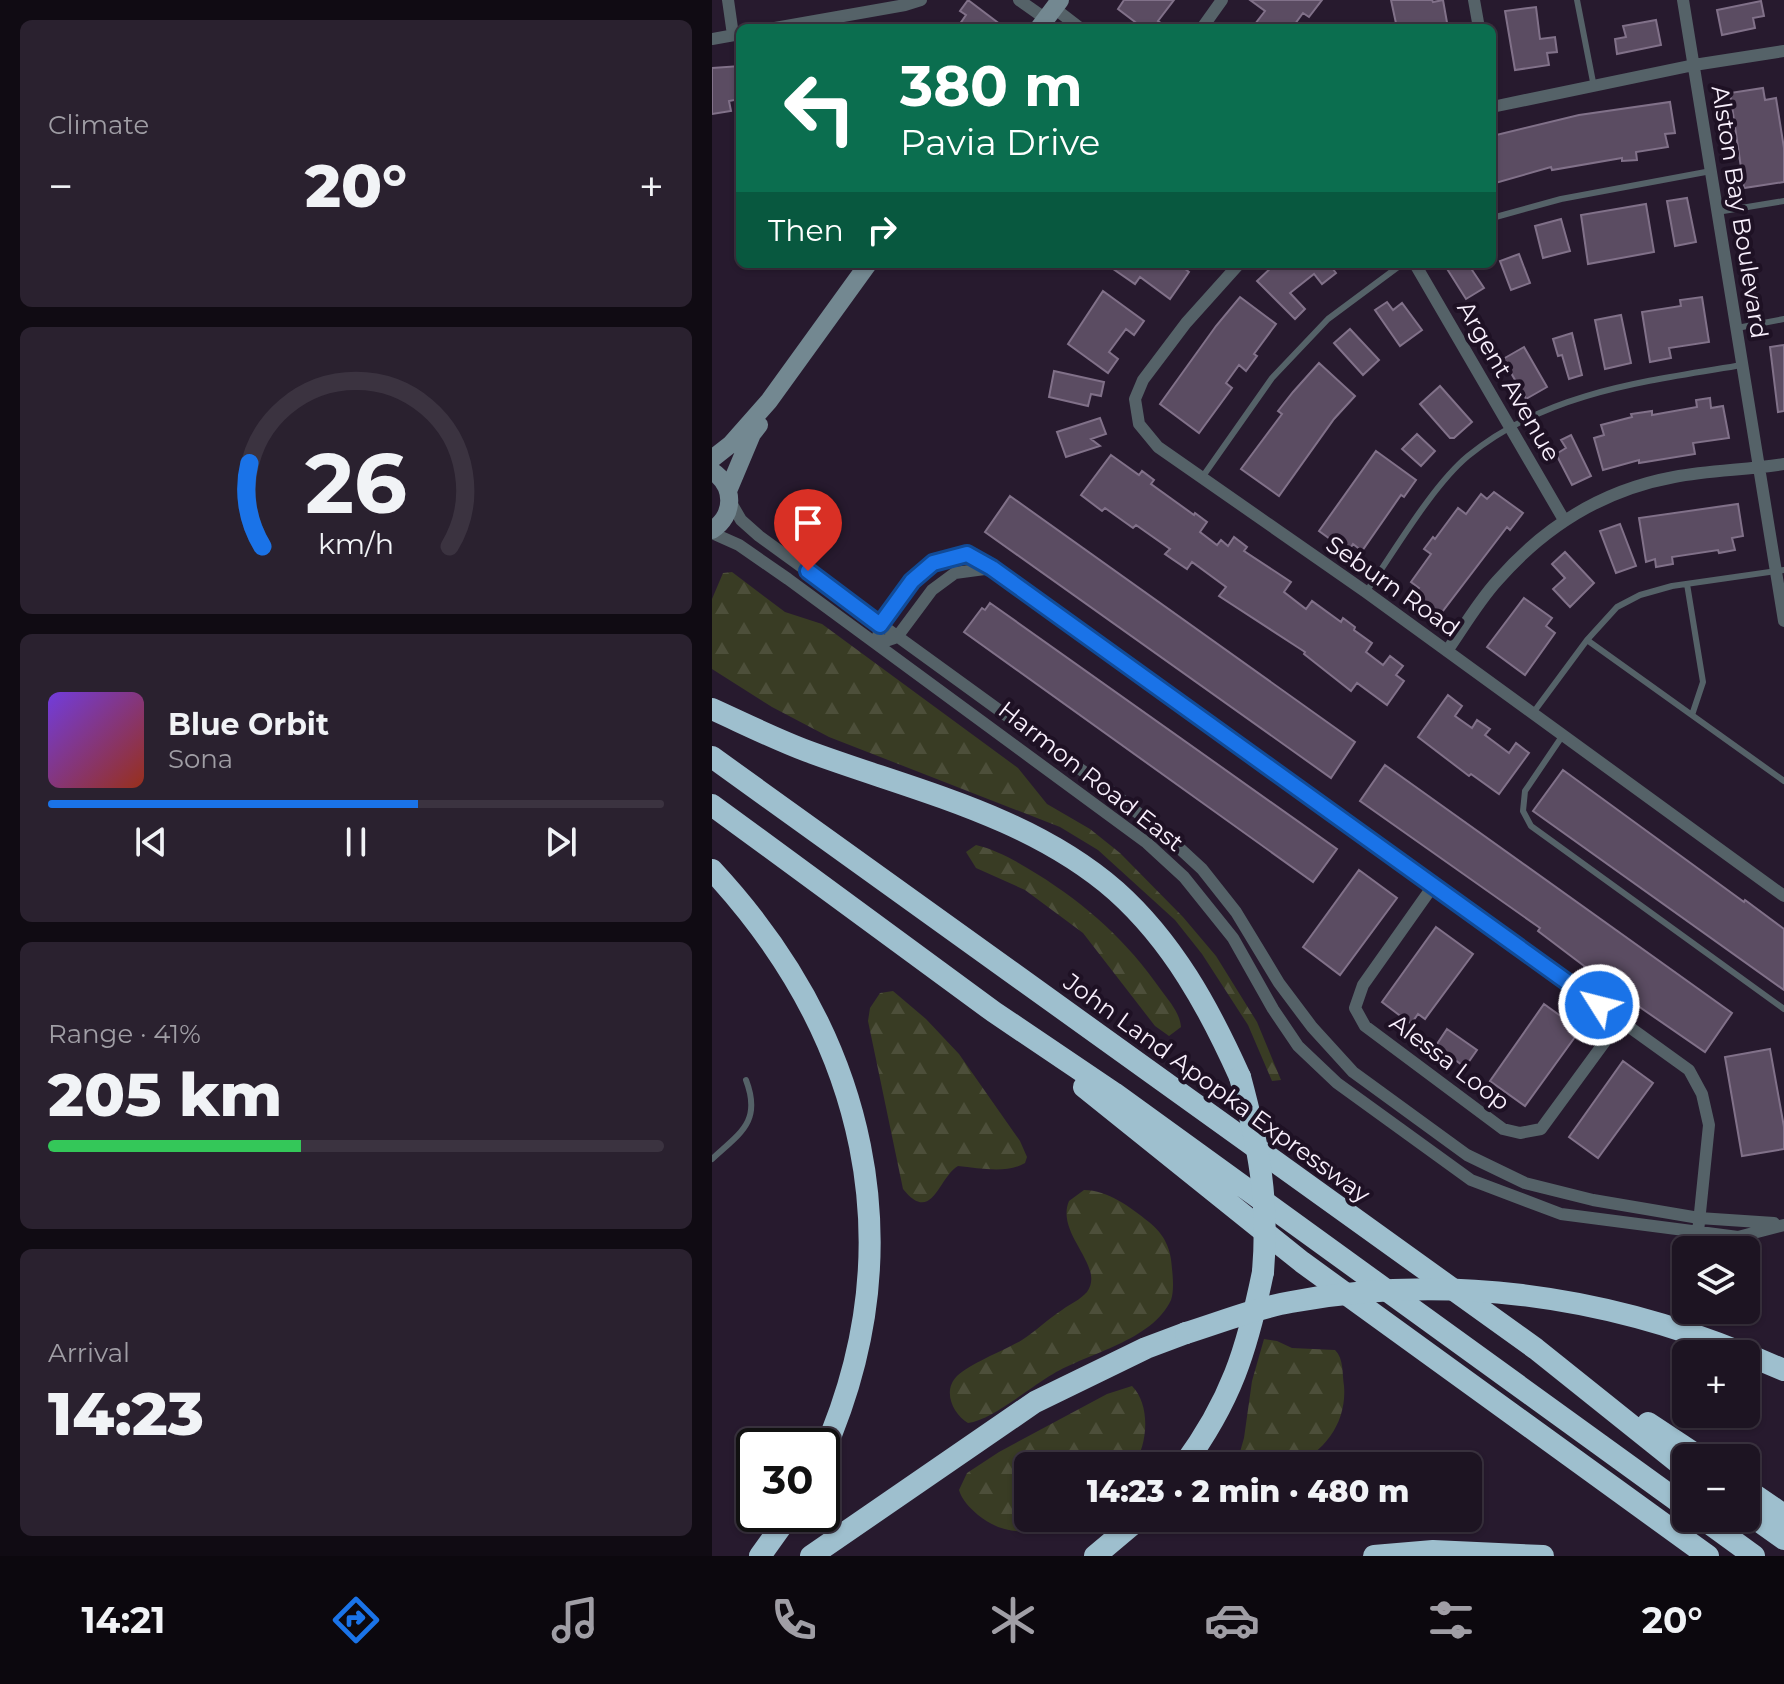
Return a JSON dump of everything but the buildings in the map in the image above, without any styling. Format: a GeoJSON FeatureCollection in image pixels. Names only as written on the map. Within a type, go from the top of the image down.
{"type":"FeatureCollection","features":[{"type":"Feature","properties":{"kind":"highway"},"geometry":{"type":"LineString","coordinates":[[712,709],[805,750],[1002,820],[1070,857],[1116,891],[1154,931],[1189,976],[1240,1077],[1262,1170],[1267,1227],[1263,1272],[1251,1332],[1234,1379],[1210,1429],[1193,1452]]}},
{"type":"Feature","properties":{"kind":"highway","name":"John Land Apopka Expressway"},"geometry":{"type":"LineString","coordinates":[[712,757],[1536,1349],[1672,1458]]}},
{"type":"Feature","properties":{"kind":"highway"},"geometry":{"type":"LineString","coordinates":[[712,805],[994,1012],[1114,1093],[1672,1497]]}},
{"type":"Feature","properties":{"kind":"highway"},"geometry":{"type":"LineString","coordinates":[[712,870],[769,938],[804,992],[833,1052],[850,1103],[863,1162],[869,1222],[868,1288],[858,1355],[834,1428]]}},
{"type":"Feature","properties":{"kind":"highway"},"geometry":{"type":"LineString","coordinates":[[994,1012],[1193,1177],[1302,1262],[1708,1556]]}},
{"type":"Feature","properties":{"kind":"highway"},"geometry":{"type":"LineString","coordinates":[[811,1556],[1035,1402],[1146,1348],[1288,1302],[1398,1289],[1473,1289],[1565,1300],[1707,1340]]}},
{"type":"Feature","properties":{"kind":"highway"},"geometry":{"type":"LineString","coordinates":[[1536,1349],[1680,1444]]}},
{"type":"Feature","properties":{"kind":"highway"},"geometry":{"type":"LineString","coordinates":[[1760,1360],[1784,1370]]}},
{"type":"Feature","properties":{"kind":"highway"},"geometry":{"type":"LineString","coordinates":[[1760,1499],[1784,1515]]}},
{"type":"Feature","properties":{"kind":"highway"},"geometry":{"type":"LineString","coordinates":[[1760,1522],[1784,1539]]}},
{"type":"Feature","properties":{"kind":"highway"},"geometry":{"type":"LineString","coordinates":[[760,1556],[777,1532]]}},
{"type":"Feature","properties":{"kind":"highway"},"geometry":{"type":"LineString","coordinates":[[1095,1556],[1123,1532]]}},
{"type":"Feature","properties":{"kind":"highway"},"geometry":{"type":"LineString","coordinates":[[1721,1532],[1754,1556]]}},
{"type":"Feature","properties":{"kind":"highway"},"geometry":{"type":"LineString","coordinates":[[1374,1556],[1433,1551],[1543,1556]]}},
{"type":"Feature","properties":{"kind":"street"},"geometry":{"type":"LineString","coordinates":[[728,0],[736,31]]}},
{"type":"Feature","properties":{"kind":"street"},"geometry":{"type":"LineString","coordinates":[[798,24],[921,0]]}},
{"type":"Feature","properties":{"kind":"street"},"geometry":{"type":"LineString","coordinates":[[1019,0],[1049,18]]}},
{"type":"Feature","properties":{"kind":"street"},"geometry":{"type":"LineString","coordinates":[[1205,24],[1222,0]]}},
{"type":"Feature","properties":{"kind":"street"},"geometry":{"type":"LineString","coordinates":[[1474,0],[1478,24]]}},
{"type":"Feature","properties":{"kind":"street","name":"Alston Bay Boulevard"},"geometry":{"type":"LineString","coordinates":[[1683,0],[1759,468],[1780,570],[1784,621]]}},
{"type":"Feature","properties":{"kind":"street"},"geometry":{"type":"LineString","coordinates":[[712,39],[736,35]]}},
{"type":"Feature","properties":{"kind":"street"},"geometry":{"type":"LineString","coordinates":[[1496,106],[1694,65],[1784,51]]}},
{"type":"Feature","properties":{"kind":"street"},"geometry":{"type":"LineString","coordinates":[[712,459],[731,444],[769,401],[865,268]]}},
{"type":"Feature","properties":{"kind":"street","name":"Seburn Road"},"geometry":{"type":"LineString","coordinates":[[1235,268],[1186,323],[1143,380],[1135,399],[1139,424],[1158,447],[1366,592],[1784,896]]}},
{"type":"Feature","properties":{"kind":"street","name":"Argent Avenue"},"geometry":{"type":"LineString","coordinates":[[1417,268],[1564,520]]}},
{"type":"Feature","properties":{"kind":"street"},"geometry":{"type":"LineString","coordinates":[[712,531],[724,519],[729,496],[752,434],[766,415],[769,401]]}},
{"type":"Feature","properties":{"kind":"street"},"geometry":{"type":"LineString","coordinates":[[1447,651],[1496,582],[1532,544],[1564,520],[1622,489],[1675,477],[1784,464]]}},
{"type":"Feature","properties":{"kind":"street"},"geometry":{"type":"LineString","coordinates":[[712,471],[724,482],[729,496]]}},
{"type":"Feature","properties":{"kind":"street","name":"Harmon Road East"},"geometry":{"type":"LineString","coordinates":[[729,496],[741,520],[759,536],[1109,790],[1163,833],[1202,869],[1236,912],[1279,983],[1312,1027],[1353,1072],[1467,1155],[1525,1183],[1593,1200],[1699,1218],[1784,1225]]}},
{"type":"Feature","properties":{"kind":"street","name":"Harmon Road East"},"geometry":{"type":"LineString","coordinates":[[712,531],[739,545],[877,644],[1115,817],[1166,860],[1184,877],[1233,938],[1298,1046],[1337,1083],[1471,1180],[1561,1214],[1738,1237],[1784,1225]]}},
{"type":"Feature","properties":{"kind":"street"},"geometry":{"type":"LineString","coordinates":[[992,568],[955,573],[932,590],[897,637],[877,644],[880,625],[912,581],[933,563],[967,554],[992,568],[1689,1070],[1702,1094],[1709,1125],[1698,1232]]}},
{"type":"Feature","properties":{"kind":"street","name":"Alessa Loop"},"geometry":{"type":"LineString","coordinates":[[1433,886],[1363,985],[1355,1008],[1365,1026],[1503,1129],[1520,1133],[1541,1129],[1620,1021]]}},
{"type":"Feature","properties":{"kind":"lane"},"geometry":{"type":"LineString","coordinates":[[1577,0],[1594,87]]}},
{"type":"Feature","properties":{"kind":"lane"},"geometry":{"type":"LineString","coordinates":[[1496,217],[1561,199],[1711,171]]}},
{"type":"Feature","properties":{"kind":"lane"},"geometry":{"type":"LineString","coordinates":[[1717,212],[1784,201]]}},
{"type":"Feature","properties":{"kind":"lane"},"geometry":{"type":"LineString","coordinates":[[1201,479],[1272,378],[1328,319],[1397,268]]}},
{"type":"Feature","properties":{"kind":"lane"},"geometry":{"type":"LineString","coordinates":[[1737,328],[1784,319]]}},
{"type":"Feature","properties":{"kind":"lane"},"geometry":{"type":"LineString","coordinates":[[1366,592],[1438,488],[1467,456],[1511,428],[1560,404],[1612,388],[1742,365]]}},
{"type":"Feature","properties":{"kind":"lane"},"geometry":{"type":"LineString","coordinates":[[1533,713],[1587,640],[1617,607],[1640,595],[1687,584],[1780,570]]}},
{"type":"Feature","properties":{"kind":"lane"},"geometry":{"type":"LineString","coordinates":[[1687,584],[1703,682],[1692,715]]}},
{"type":"Feature","properties":{"kind":"lane"},"geometry":{"type":"LineString","coordinates":[[1587,640],[1784,781]]}},
{"type":"Feature","properties":{"kind":"lane"},"geometry":{"type":"LineString","coordinates":[[1563,735],[1525,791],[1523,811],[1531,826],[1784,1009]]}},
{"type":"Feature","properties":{"kind":"lane"},"geometry":{"type":"LineString","coordinates":[[712,1159],[747,1125],[753,1111],[746,1080]]}},
{"type":"Feature","properties":{"kind":"green space"},"geometry":{"type":"Polygon","coordinates":[[[732,572],[785,612],[822,624],[1018,768],[1047,804],[1090,829],[1120,853],[1183,917],[1216,956],[1257,1022],[1281,1080],[1272,1081],[1248,1025],[1202,954],[1175,920],[1098,850],[1060,827],[829,737],[772,707],[712,669],[712,599],[723,573],[732,572]]]}},
{"type":"Feature","properties":{"kind":"green space"},"geometry":{"type":"Polygon","coordinates":[[[976,845],[1007,857],[1037,874],[1105,925],[1148,972],[1174,1007],[1181,1027],[1169,1036],[1155,1026],[1083,933],[1025,890],[976,868],[966,852],[976,845]]]}},
{"type":"Feature","properties":{"kind":"green space"},"geometry":{"type":"Polygon","coordinates":[[[893,991],[926,1019],[959,1054],[1020,1141],[1027,1157],[1025,1163],[1001,1169],[958,1166],[928,1201],[913,1199],[903,1189],[868,1021],[870,1008],[880,993],[893,991]]]}},
{"type":"Feature","properties":{"kind":"green space"},"geometry":{"type":"Polygon","coordinates":[[[1084,1190],[1118,1200],[1159,1232],[1170,1255],[1171,1300],[1162,1314],[1135,1336],[1067,1366],[999,1410],[968,1423],[951,1402],[950,1388],[957,1376],[1022,1340],[1087,1292],[1091,1282],[1090,1271],[1069,1225],[1067,1213],[1069,1201],[1084,1190]]]}},
{"type":"Feature","properties":{"kind":"green space"},"geometry":{"type":"Polygon","coordinates":[[[1264,1339],[1292,1348],[1335,1350],[1342,1366],[1344,1399],[1332,1434],[1315,1452],[1240,1452],[1252,1381],[1264,1339]]]}},
{"type":"Feature","properties":{"kind":"green space"},"geometry":{"type":"Polygon","coordinates":[[[1132,1386],[1138,1394],[1145,1414],[1140,1452],[1014,1452],[1014,1531],[988,1522],[964,1500],[959,1490],[967,1473],[999,1452],[1107,1394],[1132,1386]]]}},
{"type":"Feature","properties":{"kind":"route"},"geometry":{"type":"LineString","coordinates":[[808,571],[880,625],[912,581],[933,563],[967,554],[992,568],[1599,1005]]}}]}
